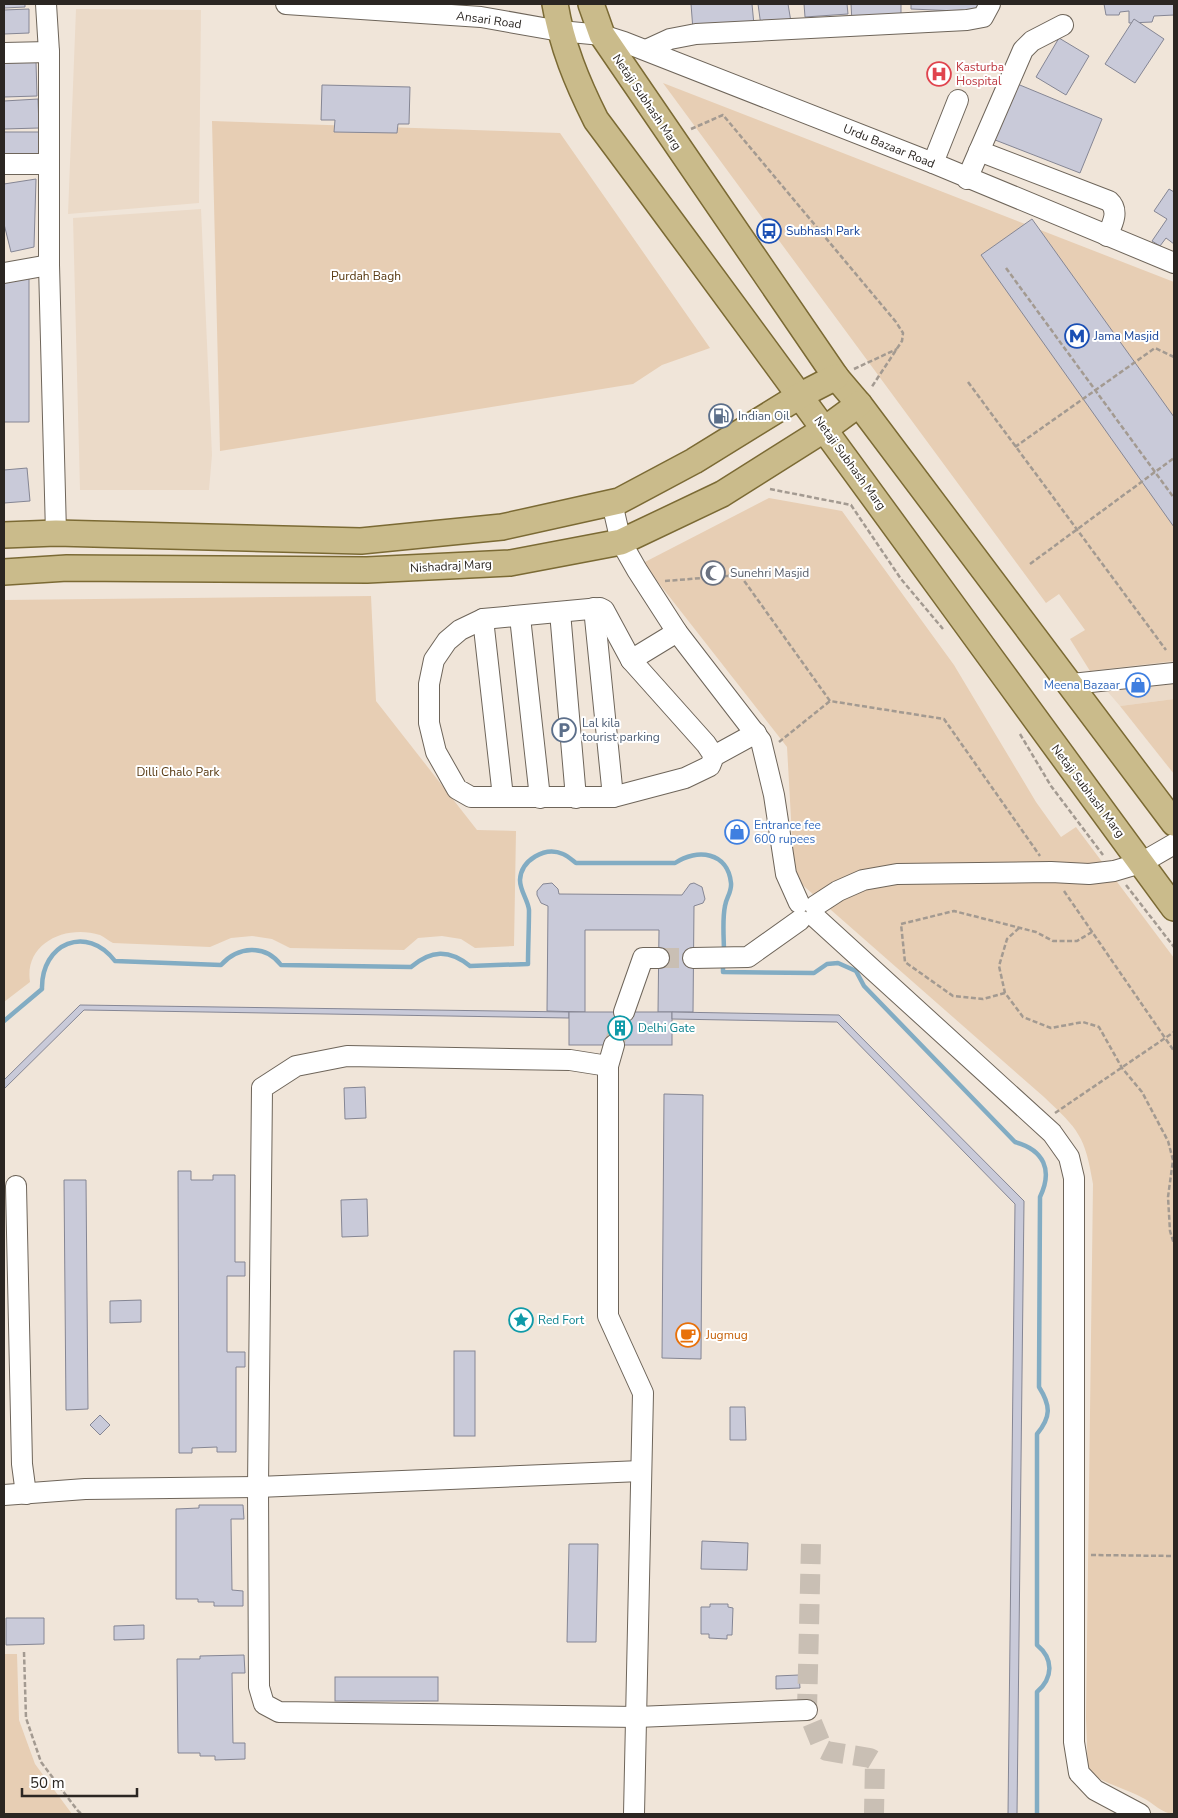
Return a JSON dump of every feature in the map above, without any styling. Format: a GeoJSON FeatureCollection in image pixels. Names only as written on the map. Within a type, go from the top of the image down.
{"type":"FeatureCollection","features":[{"type":"Feature","properties":{"kind":"main road","name":"Netaji Subhash Marg"},"geometry":{"type":"LineString","coordinates":[[555,4],[560,31],[575,77],[596,120],[801,395],[1013,690],[1174,908]]}},
{"type":"Feature","properties":{"kind":"main road","name":"Netaji Subhash Marg"},"geometry":{"type":"LineString","coordinates":[[591,4],[602,35],[836,377],[860,404],[1072,684],[1174,823]]}},
{"type":"Feature","properties":{"kind":"main road"},"geometry":{"type":"LineString","coordinates":[[4,536],[56,533],[361,541],[502,527],[619,501],[694,461],[801,395],[836,377]]}},
{"type":"Feature","properties":{"kind":"main road","name":"Nishadraj Marg"},"geometry":{"type":"LineString","coordinates":[[4,572],[67,568],[367,570],[510,563],[622,542],[722,494],[825,429],[860,404]]}},
{"type":"Feature","properties":{"kind":"street"},"geometry":{"type":"LineString","coordinates":[[46,4],[49,52],[49,265],[56,533]]}},
{"type":"Feature","properties":{"kind":"street","name":"Ansari Road"},"geometry":{"type":"LineString","coordinates":[[286,4],[480,10],[560,31],[602,35]]}},
{"type":"Feature","properties":{"kind":"street"},"geometry":{"type":"LineString","coordinates":[[646,50],[670,39],[696,34],[967,20],[983,17],[990,4]]}},
{"type":"Feature","properties":{"kind":"street"},"geometry":{"type":"LineString","coordinates":[[967,179],[1023,50],[1032,41],[1063,25]]}},
{"type":"Feature","properties":{"kind":"street","name":"Urdu Bazaar Road"},"geometry":{"type":"LineString","coordinates":[[602,35],[646,50],[933,163],[967,179],[1174,263]]}},
{"type":"Feature","properties":{"kind":"street"},"geometry":{"type":"LineString","coordinates":[[4,53],[49,52]]}},
{"type":"Feature","properties":{"kind":"street"},"geometry":{"type":"LineString","coordinates":[[933,163],[958,100]]}},
{"type":"Feature","properties":{"kind":"street"},"geometry":{"type":"LineString","coordinates":[[979,151],[1109,200],[1115,211],[1114,221],[1107,236]]}},
{"type":"Feature","properties":{"kind":"street"},"geometry":{"type":"LineString","coordinates":[[4,164],[49,164]]}},
{"type":"Feature","properties":{"kind":"street"},"geometry":{"type":"LineString","coordinates":[[4,273],[49,265]]}},
{"type":"Feature","properties":{"kind":"street"},"geometry":{"type":"LineString","coordinates":[[612,503],[622,542],[646,583],[677,632],[756,733],[765,752],[786,874],[807,912],[1041,1122],[1052,1133],[1069,1157],[1074,1178],[1074,1742],[1078,1772],[1095,1790],[1140,1814]]}},
{"type":"Feature","properties":{"kind":"street"},"geometry":{"type":"LineString","coordinates":[[714,756],[706,744],[631,660],[604,610],[594,608],[520,617],[483,619],[460,630],[447,641],[434,660],[429,684],[429,723],[436,752],[456,789],[471,797],[613,797],[685,778],[710,766],[714,756],[756,733]]}},
{"type":"Feature","properties":{"kind":"street"},"geometry":{"type":"LineString","coordinates":[[594,608],[613,797]]}},
{"type":"Feature","properties":{"kind":"street"},"geometry":{"type":"LineString","coordinates":[[560,612],[576,798]]}},
{"type":"Feature","properties":{"kind":"street"},"geometry":{"type":"LineString","coordinates":[[520,617],[540,798]]}},
{"type":"Feature","properties":{"kind":"street"},"geometry":{"type":"LineString","coordinates":[[483,619],[503,797]]}},
{"type":"Feature","properties":{"kind":"street"},"geometry":{"type":"LineString","coordinates":[[631,660],[657,646],[677,632]]}},
{"type":"Feature","properties":{"kind":"street"},"geometry":{"type":"LineString","coordinates":[[1072,684],[1174,673]]}},
{"type":"Feature","properties":{"kind":"street"},"geometry":{"type":"LineString","coordinates":[[700,958],[748,957],[838,891],[863,880],[897,874],[1051,872],[1089,874],[1114,871],[1141,863],[1174,844]]}},
{"type":"Feature","properties":{"kind":"street"},"geometry":{"type":"LineString","coordinates":[[624,1012],[643,958],[658,958]]}},
{"type":"Feature","properties":{"kind":"street"},"geometry":{"type":"LineString","coordinates":[[614,1045],[608,1066],[608,1316],[643,1393],[634,1814]]}},
{"type":"Feature","properties":{"kind":"street"},"geometry":{"type":"LineString","coordinates":[[608,1066],[570,1060],[347,1056],[296,1066],[262,1088],[258,1487],[260,1686],[264,1704],[279,1712],[637,1717],[807,1710]]}},
{"type":"Feature","properties":{"kind":"street"},"geometry":{"type":"LineString","coordinates":[[16,1186],[22,1464],[26,1494]]}},
{"type":"Feature","properties":{"kind":"street"},"geometry":{"type":"LineString","coordinates":[[4,1495],[85,1490],[258,1487],[641,1471]]}},
{"type":"Feature","properties":{"kind":"path"},"geometry":{"type":"LineString","coordinates":[[672,138],[723,115],[896,322],[903,333],[898,348],[860,404]]}},
{"type":"Feature","properties":{"kind":"path"},"geometry":{"type":"LineString","coordinates":[[1006,268],[1174,498]]}},
{"type":"Feature","properties":{"kind":"path"},"geometry":{"type":"LineString","coordinates":[[836,377],[898,348]]}},
{"type":"Feature","properties":{"kind":"path"},"geometry":{"type":"LineString","coordinates":[[1015,446],[1154,348],[1174,357]]}},
{"type":"Feature","properties":{"kind":"path"},"geometry":{"type":"LineString","coordinates":[[968,382],[1166,650]]}},
{"type":"Feature","properties":{"kind":"path"},"geometry":{"type":"LineString","coordinates":[[1030,564],[1174,458]]}},
{"type":"Feature","properties":{"kind":"path"},"geometry":{"type":"LineString","coordinates":[[762,493],[771,488],[851,505],[901,578],[944,631]]}},
{"type":"Feature","properties":{"kind":"path"},"geometry":{"type":"LineString","coordinates":[[646,583],[740,575],[830,701],[944,719],[1174,1051]]}},
{"type":"Feature","properties":{"kind":"path"},"geometry":{"type":"LineString","coordinates":[[765,752],[830,701]]}},
{"type":"Feature","properties":{"kind":"path"},"geometry":{"type":"LineString","coordinates":[[1017,730],[1051,786],[1114,871],[1174,947]]}},
{"type":"Feature","properties":{"kind":"path"},"geometry":{"type":"LineString","coordinates":[[1005,993],[983,999],[953,996],[905,962],[901,924],[954,911],[1036,932],[1053,941],[1077,941],[1092,932]]}},
{"type":"Feature","properties":{"kind":"path"},"geometry":{"type":"LineString","coordinates":[[1019,928],[1007,939],[999,966],[1005,993],[1024,1017],[1051,1028],[1083,1022],[1099,1027],[1122,1068],[1142,1092],[1168,1141],[1173,1160],[1168,1197],[1170,1231],[1174,1244]]}},
{"type":"Feature","properties":{"kind":"path"},"geometry":{"type":"LineString","coordinates":[[1041,1122],[1174,1032]]}},
{"type":"Feature","properties":{"kind":"path"},"geometry":{"type":"LineString","coordinates":[[1074,1555],[1174,1556]]}},
{"type":"Feature","properties":{"kind":"path"},"geometry":{"type":"LineString","coordinates":[[24,1652],[26,1718],[41,1762],[82,1814]]}},
{"type":"Feature","properties":{"kind":"shaded area"},"geometry":{"type":"Polygon","coordinates":[[[76,9],[201,10],[199,203],[68,214],[76,9]]]}},
{"type":"Feature","properties":{"kind":"shaded area"},"geometry":{"type":"Polygon","coordinates":[[[201,209],[212,455],[209,490],[80,490],[73,218],[201,209]]]}},
{"type":"Feature","properties":{"kind":"shaded area","name":"Meena Bazaar"},"geometry":{"type":"Polygon","coordinates":[[[1174,661],[1174,699],[1120,706],[1090,671],[1174,661]]]}},
{"type":"Feature","properties":{"kind":"green space"},"geometry":{"type":"Polygon","coordinates":[[[663,83],[1174,282],[1174,661],[1090,671],[1070,639],[1085,630],[1059,594],[1046,603],[663,83]]]}},
{"type":"Feature","properties":{"kind":"green space","name":"Purdah Bagh"},"geometry":{"type":"Polygon","coordinates":[[[212,121],[560,133],[710,348],[662,365],[633,384],[220,451],[212,121]]]}},
{"type":"Feature","properties":{"kind":"green space"},"geometry":{"type":"Polygon","coordinates":[[[769,498],[842,511],[954,665],[1036,802],[1061,837],[1076,827],[1174,958],[1174,1814],[1170,1814],[1143,1798],[1088,1772],[1086,1718],[1093,1184],[1083,1144],[1073,1126],[1044,1097],[798,881],[793,854],[787,747],[643,563],[769,498]]]}},
{"type":"Feature","properties":{"kind":"green space","name":"Dilli Chalo Park"},"geometry":{"type":"Polygon","coordinates":[[[371,596],[376,701],[477,830],[516,831],[514,946],[475,948],[461,939],[442,936],[418,938],[404,950],[290,948],[272,939],[252,936],[231,938],[210,947],[113,943],[100,935],[74,932],[50,940],[41,947],[34,957],[30,968],[30,982],[4,1002],[4,600],[371,596]]]}},
{"type":"Feature","properties":{"kind":"green space"},"geometry":{"type":"Polygon","coordinates":[[[1174,699],[1174,774],[1120,706],[1174,699]]]}},
{"type":"Feature","properties":{"kind":"green space"},"geometry":{"type":"Polygon","coordinates":[[[4,1654],[17,1654],[19,1720],[35,1764],[72,1814],[4,1814],[4,1654]]]}},
{"type":"Feature","properties":{"kind":"building"},"geometry":{"type":"Polygon","coordinates":[[[4,4],[25,4],[25,7],[4,8],[4,4]]]}},
{"type":"Feature","properties":{"kind":"building"},"geometry":{"type":"Polygon","coordinates":[[[691,4],[752,4],[754,25],[693,30],[691,4]]]}},
{"type":"Feature","properties":{"kind":"building"},"geometry":{"type":"Polygon","coordinates":[[[758,4],[788,4],[791,22],[761,26],[758,4]]]}},
{"type":"Feature","properties":{"kind":"building"},"geometry":{"type":"Polygon","coordinates":[[[804,4],[847,4],[848,14],[805,17],[804,4]]]}},
{"type":"Feature","properties":{"kind":"building"},"geometry":{"type":"Polygon","coordinates":[[[851,4],[901,4],[901,19],[852,22],[851,4]]]}},
{"type":"Feature","properties":{"kind":"building"},"geometry":{"type":"Polygon","coordinates":[[[911,4],[981,4],[981,12],[911,9],[911,4]]]}},
{"type":"Feature","properties":{"kind":"building"},"geometry":{"type":"Polygon","coordinates":[[[1104,4],[1174,4],[1174,15],[1154,16],[1152,22],[1129,23],[1129,11],[1120,12],[1119,15],[1106,15],[1104,4]]]}},
{"type":"Feature","properties":{"kind":"building"},"geometry":{"type":"Polygon","coordinates":[[[29,9],[29,33],[4,34],[4,10],[29,9]]]}},
{"type":"Feature","properties":{"kind":"building"},"geometry":{"type":"Polygon","coordinates":[[[1134,19],[1164,39],[1135,83],[1105,64],[1134,19]]]}},
{"type":"Feature","properties":{"kind":"building"},"geometry":{"type":"Polygon","coordinates":[[[1059,38],[1089,56],[1066,95],[1036,77],[1059,38]]]}},
{"type":"Feature","properties":{"kind":"building"},"geometry":{"type":"Polygon","coordinates":[[[36,62],[37,96],[4,97],[4,63],[36,62]]]}},
{"type":"Feature","properties":{"kind":"building"},"geometry":{"type":"Polygon","coordinates":[[[1015,83],[1102,119],[1080,173],[990,138],[1015,83]]]}},
{"type":"Feature","properties":{"kind":"building"},"geometry":{"type":"Polygon","coordinates":[[[322,85],[410,87],[409,124],[398,124],[397,133],[334,132],[335,120],[321,120],[322,85]]]}},
{"type":"Feature","properties":{"kind":"building"},"geometry":{"type":"Polygon","coordinates":[[[38,99],[39,128],[4,129],[4,101],[38,99]]]}},
{"type":"Feature","properties":{"kind":"building"},"geometry":{"type":"Polygon","coordinates":[[[4,132],[40,132],[40,161],[4,160],[4,132]]]}},
{"type":"Feature","properties":{"kind":"building"},"geometry":{"type":"Polygon","coordinates":[[[36,179],[34,247],[11,252],[4,224],[4,184],[36,179]]]}},
{"type":"Feature","properties":{"kind":"building"},"geometry":{"type":"Polygon","coordinates":[[[1169,189],[1174,192],[1174,244],[1166,238],[1160,246],[1152,241],[1167,219],[1154,211],[1169,189]]]}},
{"type":"Feature","properties":{"kind":"building","name":"Jama Masjid"},"geometry":{"type":"Polygon","coordinates":[[[1032,219],[1174,417],[1174,527],[981,255],[1032,219]]]}},
{"type":"Feature","properties":{"kind":"building"},"geometry":{"type":"Polygon","coordinates":[[[29,277],[29,422],[4,422],[4,280],[29,277]]]}},
{"type":"Feature","properties":{"kind":"building"},"geometry":{"type":"Polygon","coordinates":[[[27,468],[30,501],[4,503],[4,470],[27,468]]]}},
{"type":"Feature","properties":{"kind":"building"},"geometry":{"type":"Polygon","coordinates":[[[552,883],[558,889],[559,894],[682,895],[690,884],[694,883],[702,887],[705,899],[703,903],[694,906],[693,1012],[658,1012],[659,930],[585,930],[585,1012],[547,1011],[548,906],[541,903],[537,891],[543,884],[552,883]]]}},
{"type":"Feature","properties":{"kind":"building"},"geometry":{"type":"Polygon","coordinates":[[[80,1005],[569,1012],[569,1018],[84,1010],[4,1089],[4,1080],[80,1005]]]}},
{"type":"Feature","properties":{"kind":"building","name":"Delhi Gate"},"geometry":{"type":"Polygon","coordinates":[[[569,1012],[672,1012],[672,1045],[569,1045],[569,1012]]]}},
{"type":"Feature","properties":{"kind":"building"},"geometry":{"type":"Polygon","coordinates":[[[672,1012],[839,1015],[1024,1201],[1017,1814],[1008,1814],[1015,1204],[837,1022],[672,1019],[672,1012]]]}},
{"type":"Feature","properties":{"kind":"building"},"geometry":{"type":"Polygon","coordinates":[[[365,1087],[366,1118],[345,1119],[344,1088],[365,1087]]]}},
{"type":"Feature","properties":{"kind":"building"},"geometry":{"type":"Polygon","coordinates":[[[664,1094],[703,1095],[701,1359],[662,1358],[664,1094]]]}},
{"type":"Feature","properties":{"kind":"building"},"geometry":{"type":"Polygon","coordinates":[[[178,1171],[191,1171],[191,1180],[213,1180],[213,1175],[235,1175],[235,1262],[245,1262],[245,1276],[227,1276],[227,1352],[245,1352],[245,1367],[236,1367],[236,1452],[217,1452],[217,1447],[192,1448],[192,1453],[179,1453],[178,1171]]]}},
{"type":"Feature","properties":{"kind":"building"},"geometry":{"type":"Polygon","coordinates":[[[64,1180],[86,1180],[88,1409],[66,1410],[64,1180]]]}},
{"type":"Feature","properties":{"kind":"building"},"geometry":{"type":"Polygon","coordinates":[[[367,1199],[368,1236],[342,1237],[341,1200],[367,1199]]]}},
{"type":"Feature","properties":{"kind":"building"},"geometry":{"type":"Polygon","coordinates":[[[141,1300],[141,1322],[110,1323],[110,1301],[141,1300]]]}},
{"type":"Feature","properties":{"kind":"building"},"geometry":{"type":"Polygon","coordinates":[[[454,1351],[475,1351],[475,1436],[454,1436],[454,1351]]]}},
{"type":"Feature","properties":{"kind":"building"},"geometry":{"type":"Polygon","coordinates":[[[730,1407],[745,1407],[746,1440],[730,1440],[730,1407]]]}},
{"type":"Feature","properties":{"kind":"building"},"geometry":{"type":"Polygon","coordinates":[[[100,1415],[110,1425],[100,1435],[90,1425],[100,1415]]]}},
{"type":"Feature","properties":{"kind":"building"},"geometry":{"type":"Polygon","coordinates":[[[199,1505],[243,1505],[244,1519],[231,1519],[232,1590],[243,1591],[243,1606],[214,1606],[214,1602],[198,1602],[198,1599],[176,1599],[176,1509],[199,1508],[199,1505]]]}},
{"type":"Feature","properties":{"kind":"building"},"geometry":{"type":"Polygon","coordinates":[[[702,1541],[748,1543],[747,1570],[701,1569],[702,1541]]]}},
{"type":"Feature","properties":{"kind":"building"},"geometry":{"type":"Polygon","coordinates":[[[569,1544],[598,1544],[596,1642],[567,1642],[569,1544]]]}},
{"type":"Feature","properties":{"kind":"building"},"geometry":{"type":"Polygon","coordinates":[[[710,1604],[728,1604],[728,1607],[733,1608],[732,1635],[727,1635],[727,1639],[709,1638],[709,1634],[701,1634],[701,1607],[710,1607],[710,1604]]]}},
{"type":"Feature","properties":{"kind":"building"},"geometry":{"type":"Polygon","coordinates":[[[6,1618],[44,1618],[44,1644],[6,1645],[6,1618]]]}},
{"type":"Feature","properties":{"kind":"building"},"geometry":{"type":"Polygon","coordinates":[[[144,1625],[144,1639],[114,1640],[114,1626],[144,1625]]]}},
{"type":"Feature","properties":{"kind":"building"},"geometry":{"type":"Polygon","coordinates":[[[244,1655],[245,1673],[232,1673],[233,1743],[245,1743],[245,1759],[215,1760],[215,1756],[200,1756],[200,1753],[178,1753],[177,1659],[200,1659],[200,1656],[244,1655]]]}},
{"type":"Feature","properties":{"kind":"building"},"geometry":{"type":"Polygon","coordinates":[[[799,1675],[800,1688],[776,1689],[776,1676],[799,1675]]]}},
{"type":"Feature","properties":{"kind":"building"},"geometry":{"type":"Polygon","coordinates":[[[335,1677],[438,1677],[438,1701],[335,1701],[335,1677]]]}},
{"type":"Feature","properties":{"kind":"waterway"},"geometry":{"type":"LineString","coordinates":[[4,1021],[42,989],[44,973],[49,960],[57,950],[79,941],[92,943],[104,950],[115,961],[221,965],[235,954],[251,950],[267,953],[281,965],[411,967],[426,957],[440,954],[455,957],[470,966],[528,964],[529,910],[521,888],[521,873],[535,856],[549,852],[563,854],[576,863],[675,863],[693,855],[710,856],[718,859],[729,873],[731,883],[724,911],[724,953]]}},
{"type":"Feature","properties":{"kind":"waterway"},"geometry":{"type":"LineString","coordinates":[[723,963],[723,972],[814,973],[827,964],[838,963],[856,971],[864,986],[1015,1142],[1033,1150],[1043,1162],[1046,1178],[1040,1197],[1039,1387],[1046,1400],[1048,1411],[1045,1422],[1037,1434],[1037,1645],[1043,1650],[1049,1662],[1049,1675],[1037,1692],[1037,1814]]}},
{"type":"Feature","properties":{"kind":"tunnel"},"geometry":{"type":"LineString","coordinates":[[659,958],[693,958]]}},
{"type":"Feature","properties":{"kind":"tunnel"},"geometry":{"type":"LineString","coordinates":[[614,1045],[624,1012]]}},
{"type":"Feature","properties":{"kind":"tunnel"},"geometry":{"type":"LineString","coordinates":[[811,1544],[807,1710],[823,1749],[870,1758],[875,1761],[874,1814]]}},
{"type":"Feature","properties":{"kind":"place","name":"Kasturba Hospital"},"geometry":{"type":"Point","coordinates":[939,74]}},
{"type":"Feature","properties":{"kind":"place","name":"Subhash Park"},"geometry":{"type":"Point","coordinates":[769,231]}},
{"type":"Feature","properties":{"kind":"place","name":"Jama Masjid"},"geometry":{"type":"Point","coordinates":[1077,336]}},
{"type":"Feature","properties":{"kind":"place","name":"Indian Oil"},"geometry":{"type":"Point","coordinates":[721,416]}},
{"type":"Feature","properties":{"kind":"place","name":"Sunehri Masjid"},"geometry":{"type":"Point","coordinates":[713,573]}},
{"type":"Feature","properties":{"kind":"place","name":"Meena Bazaar"},"geometry":{"type":"Point","coordinates":[1138,685]}},
{"type":"Feature","properties":{"kind":"place","name":"Lal kila tourist parking"},"geometry":{"type":"Point","coordinates":[564,730]}},
{"type":"Feature","properties":{"kind":"place","name":"Entrance fee 600 rupees"},"geometry":{"type":"Point","coordinates":[737,832]}},
{"type":"Feature","properties":{"kind":"place","name":"Delhi Gate"},"geometry":{"type":"Point","coordinates":[620,1028]}},
{"type":"Feature","properties":{"kind":"place","name":"Red Fort"},"geometry":{"type":"Point","coordinates":[521,1320]}},
{"type":"Feature","properties":{"kind":"place","name":"Jugmug"},"geometry":{"type":"Point","coordinates":[688,1335]}}]}
